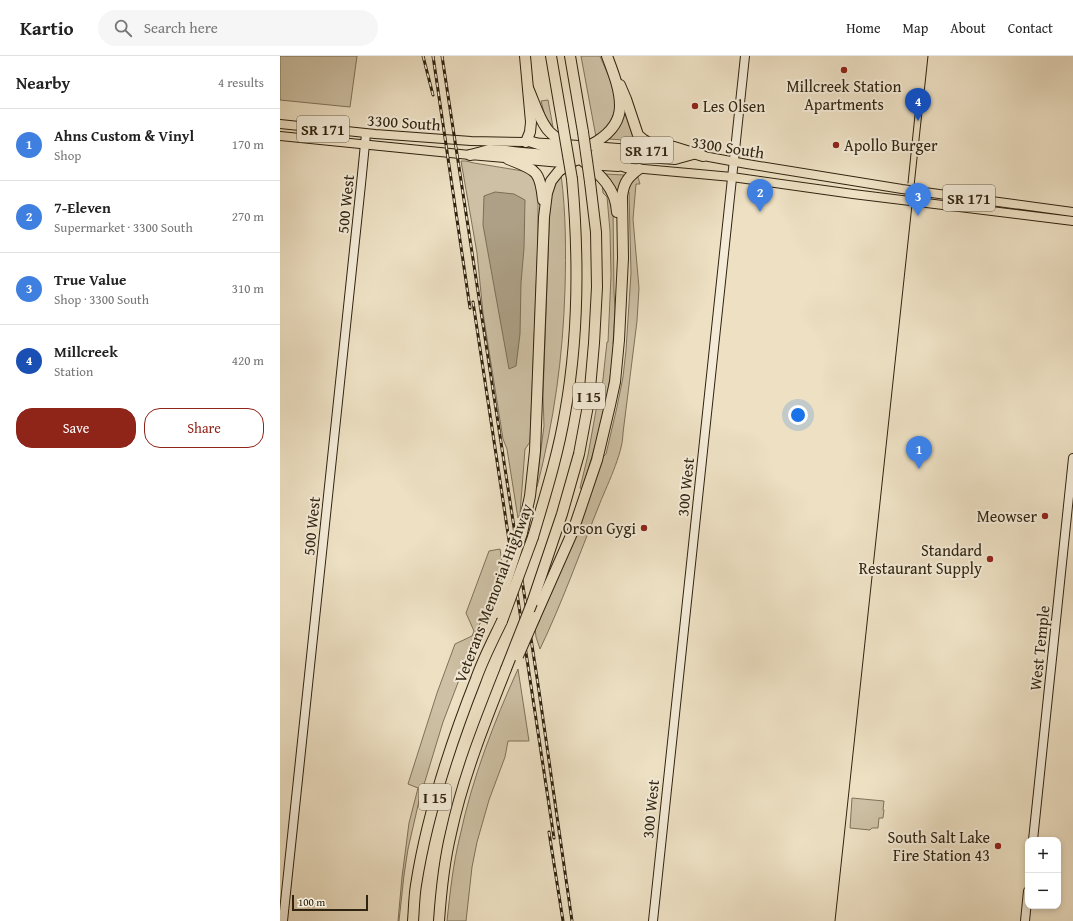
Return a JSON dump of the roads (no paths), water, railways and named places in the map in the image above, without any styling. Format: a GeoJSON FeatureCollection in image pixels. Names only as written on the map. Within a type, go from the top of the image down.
{"type":"FeatureCollection","features":[{"type":"Feature","properties":{"kind":"highway"},"geometry":{"type":"LineString","coordinates":[[508,669],[535,618],[560,562],[573,531],[597,460],[615,382],[618,356],[623,258],[623,188],[634,168],[589,161],[571,154],[529,142],[531,122],[525,56]]}},
{"type":"Feature","properties":{"kind":"highway","name":"Veterans Memorial Highway"},"geometry":{"type":"LineString","coordinates":[[413,921],[416,886],[426,832],[437,789],[476,677],[499,617],[533,537],[549,485],[560,441],[566,407],[577,304],[575,211],[572,179],[551,56]]}},
{"type":"Feature","properties":{"kind":"highway","name":"I 15"},"geometry":{"type":"LineString","coordinates":[[439,921],[450,834],[462,790],[496,694],[508,669],[532,603],[562,514],[579,454],[589,400],[597,287],[596,232],[583,132],[570,56]]}},
{"type":"Feature","properties":{"kind":"highway"},"geometry":{"type":"LineString","coordinates":[[470,155],[491,150],[550,155],[571,154],[603,137],[616,122],[620,108],[618,90],[607,56]]}},
{"type":"Feature","properties":{"kind":"highway"},"geometry":{"type":"LineString","coordinates":[[607,56],[626,99],[638,135],[645,142],[674,147],[698,155]]}},
{"type":"Feature","properties":{"kind":"highway"},"geometry":{"type":"LineString","coordinates":[[528,88],[544,124],[571,154]]}},
{"type":"Feature","properties":{"kind":"highway"},"geometry":{"type":"LineString","coordinates":[[499,617],[522,533],[530,496],[535,451],[544,217],[547,193],[551,181],[571,154]]}},
{"type":"Feature","properties":{"kind":"highway"},"geometry":{"type":"LineString","coordinates":[[589,161],[598,154],[675,159],[698,155]]}},
{"type":"Feature","properties":{"kind":"highway"},"geometry":{"type":"LineString","coordinates":[[508,159],[530,168],[537,174],[541,182],[544,217]]}},
{"type":"Feature","properties":{"kind":"highway"},"geometry":{"type":"LineString","coordinates":[[589,161],[607,183],[615,199],[617,209],[618,268],[621,302]]}},
{"type":"Feature","properties":{"kind":"main road","name":"3300 South"},"geometry":{"type":"LineString","coordinates":[[280,124],[366,134],[471,141],[529,142]]}},
{"type":"Feature","properties":{"kind":"main road","name":"3300 South"},"geometry":{"type":"LineString","coordinates":[[280,136],[508,159],[571,154],[590,145],[698,155],[908,190],[1073,212]]}},
{"type":"Feature","properties":{"kind":"main road","name":"3300 South"},"geometry":{"type":"LineString","coordinates":[[571,154],[589,161]]}},
{"type":"Feature","properties":{"kind":"main road","name":"3300 South"},"geometry":{"type":"LineString","coordinates":[[634,168],[732,177],[1073,221]]}},
{"type":"Feature","properties":{"kind":"main road"},"geometry":{"type":"LineString","coordinates":[[842,192],[864,186],[866,183]]}},
{"type":"Feature","properties":{"kind":"street","name":"300 West"},"geometry":{"type":"LineString","coordinates":[[653,921],[745,56]]}},
{"type":"Feature","properties":{"kind":"street","name":"500 West"},"geometry":{"type":"LineString","coordinates":[[283,921],[366,134]]}},
{"type":"Feature","properties":{"kind":"street","name":"West Temple"},"geometry":{"type":"LineString","coordinates":[[1033,837],[1073,458]]}},
{"type":"Feature","properties":{"kind":"street"},"geometry":{"type":"LineString","coordinates":[[1025,921],[1026,909]]}},
{"type":"Feature","properties":{"kind":"tram line"},"geometry":{"type":"LineString","coordinates":[[835,921],[928,56]]}},
{"type":"Feature","properties":{"kind":"tram line"},"geometry":{"type":"LineString","coordinates":[[908,183],[915,115]]}},
{"type":"Feature","properties":{"kind":"railway"},"geometry":{"type":"LineString","coordinates":[[423,56],[433,95]]}},
{"type":"Feature","properties":{"kind":"railway"},"geometry":{"type":"LineString","coordinates":[[433,56],[470,308]]}},
{"type":"Feature","properties":{"kind":"railway"},"geometry":{"type":"LineString","coordinates":[[442,56],[539,691],[572,921]]}},
{"type":"Feature","properties":{"kind":"railway"},"geometry":{"type":"LineString","coordinates":[[473,302],[554,838]]}},
{"type":"Feature","properties":{"kind":"railway"},"geometry":{"type":"LineString","coordinates":[[549,832],[563,921]]}},
{"type":"Feature","properties":{"kind":"place","name":"Millcreek Station Apartments"},"geometry":{"type":"Point","coordinates":[844,70]}},
{"type":"Feature","properties":{"kind":"place","name":"Les Olsen"},"geometry":{"type":"Point","coordinates":[695,106]}},
{"type":"Feature","properties":{"kind":"place","name":"Millcreek"},"geometry":{"type":"Point","coordinates":[918,121]}},
{"type":"Feature","properties":{"kind":"place","name":"Apollo Burger"},"geometry":{"type":"Point","coordinates":[836,145]}},
{"type":"Feature","properties":{"kind":"place","name":"7-Eleven"},"geometry":{"type":"Point","coordinates":[760,212]}},
{"type":"Feature","properties":{"kind":"place","name":"True Value"},"geometry":{"type":"Point","coordinates":[918,216]}},
{"type":"Feature","properties":{"kind":"place","name":"Ahns Custom & Vinyl"},"geometry":{"type":"Point","coordinates":[919,469]}},
{"type":"Feature","properties":{"kind":"place","name":"Meowser"},"geometry":{"type":"Point","coordinates":[1045,516]}},
{"type":"Feature","properties":{"kind":"place","name":"Orson Gygi"},"geometry":{"type":"Point","coordinates":[644,528]}},
{"type":"Feature","properties":{"kind":"place","name":"Standard Restaurant Supply"},"geometry":{"type":"Point","coordinates":[990,559]}},
{"type":"Feature","properties":{"kind":"place","name":"South Salt Lake Fire Station 43"},"geometry":{"type":"Point","coordinates":[998,846]}}]}
